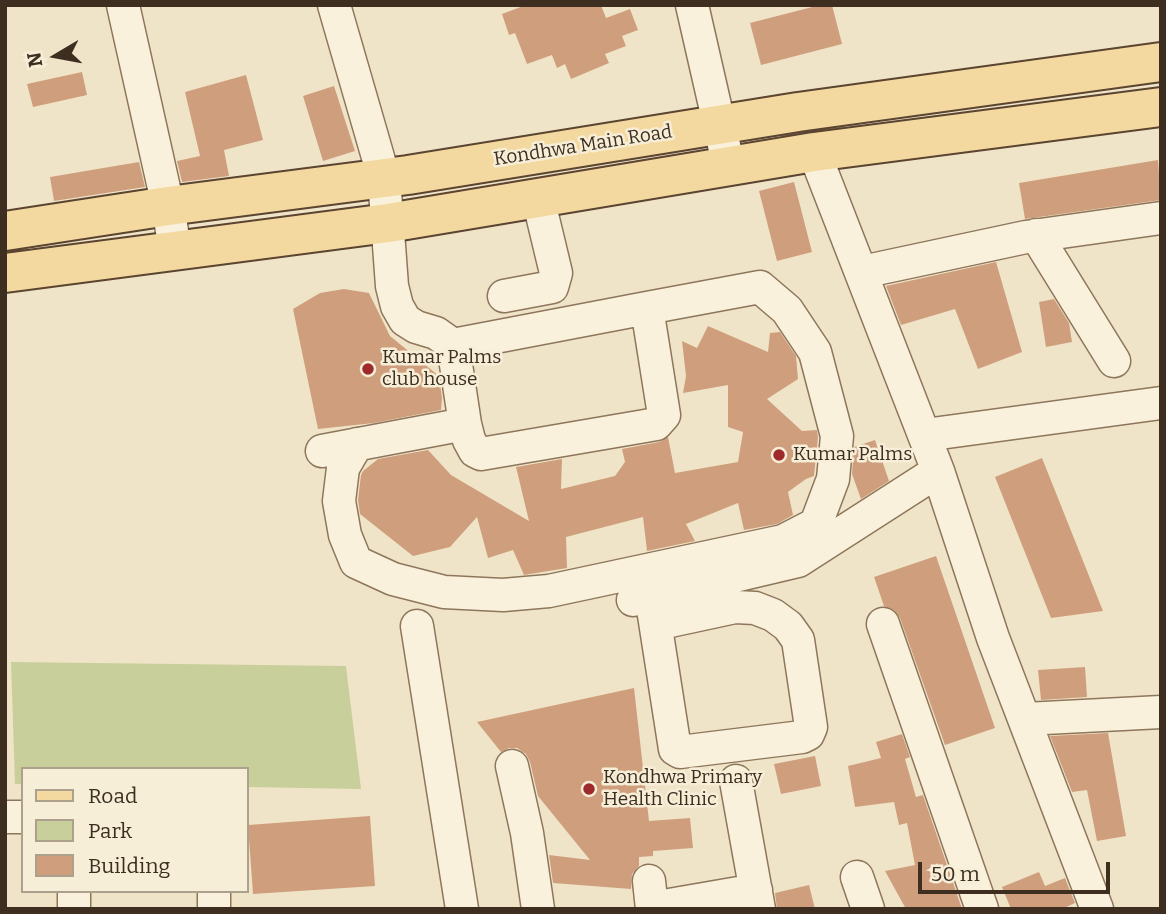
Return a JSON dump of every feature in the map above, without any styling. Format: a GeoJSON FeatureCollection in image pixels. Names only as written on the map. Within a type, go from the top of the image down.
{"type":"FeatureCollection","features":[{"type":"Feature","properties":{"kind":"main road","name":"Kondhwa Main Road"},"geometry":{"type":"LineString","coordinates":[[5,231],[168,206],[384,178],[719,124],[1161,62]]}},
{"type":"Feature","properties":{"kind":"main road"},"geometry":{"type":"LineString","coordinates":[[5,273],[388,222],[814,152],[1161,107]]}},
{"type":"Feature","properties":{"kind":"street"},"geometry":{"type":"LineString","coordinates":[[123,5],[168,206],[175,250]]}},
{"type":"Feature","properties":{"kind":"street"},"geometry":{"type":"LineString","coordinates":[[334,5],[384,178],[392,286],[397,306],[405,320],[416,327],[436,333],[453,345],[469,440],[475,451],[481,454],[656,424],[664,415],[664,406],[647,308]]}},
{"type":"Feature","properties":{"kind":"street"},"geometry":{"type":"LineString","coordinates":[[692,5],[729,167]]}},
{"type":"Feature","properties":{"kind":"street"},"geometry":{"type":"LineString","coordinates":[[814,152],[925,435],[992,638],[1026,719],[1097,909]]}},
{"type":"Feature","properties":{"kind":"street"},"geometry":{"type":"LineString","coordinates":[[504,296],[552,287],[556,273],[538,198]]}},
{"type":"Feature","properties":{"kind":"street"},"geometry":{"type":"LineString","coordinates":[[862,272],[1036,236],[1161,218]]}},
{"type":"Feature","properties":{"kind":"street"},"geometry":{"type":"LineString","coordinates":[[1036,236],[1114,361]]}},
{"type":"Feature","properties":{"kind":"street"},"geometry":{"type":"LineString","coordinates":[[357,444],[343,468],[338,501],[345,535],[356,562],[393,579],[444,592],[503,595],[549,592],[783,541],[816,524],[833,479],[837,436],[815,352],[787,310],[760,287],[453,345]]}},
{"type":"Feature","properties":{"kind":"street"},"geometry":{"type":"LineString","coordinates":[[925,435],[1161,403]]}},
{"type":"Feature","properties":{"kind":"street"},"geometry":{"type":"LineString","coordinates":[[322,451],[466,424]]}},
{"type":"Feature","properties":{"kind":"street"},"geometry":{"type":"LineString","coordinates":[[646,607],[798,561],[938,471]]}},
{"type":"Feature","properties":{"kind":"street"},"geometry":{"type":"LineString","coordinates":[[646,607],[755,608],[788,625],[798,640],[811,727],[808,734],[802,737],[680,751],[675,749],[646,607]]}},
{"type":"Feature","properties":{"kind":"street"},"geometry":{"type":"LineString","coordinates":[[883,624],[982,909]]}},
{"type":"Feature","properties":{"kind":"street"},"geometry":{"type":"LineString","coordinates":[[416,625],[462,909]]}},
{"type":"Feature","properties":{"kind":"street"},"geometry":{"type":"LineString","coordinates":[[1026,719],[1161,712]]}},
{"type":"Feature","properties":{"kind":"street"},"geometry":{"type":"LineString","coordinates":[[512,765],[527,833],[538,909]]}},
{"type":"Feature","properties":{"kind":"street"},"geometry":{"type":"LineString","coordinates":[[651,899],[757,899],[736,781]]}},
{"type":"Feature","properties":{"kind":"street"},"geometry":{"type":"LineString","coordinates":[[857,877],[868,909]]}},
{"type":"Feature","properties":{"kind":"green space"},"geometry":{"type":"Polygon","coordinates":[[[11,662],[346,666],[361,789],[248,787],[248,767],[21,767],[21,784],[15,784],[11,662]]]}},
{"type":"Feature","properties":{"kind":"building"},"geometry":{"type":"Polygon","coordinates":[[[526,5],[601,5],[606,18],[630,9],[638,30],[622,36],[626,46],[605,54],[609,63],[571,79],[565,64],[557,68],[552,55],[527,64],[515,33],[509,35],[502,14],[526,5]]]}},
{"type":"Feature","properties":{"kind":"building"},"geometry":{"type":"Polygon","coordinates":[[[820,5],[832,5],[842,44],[761,65],[750,23],[820,5]]]}},
{"type":"Feature","properties":{"kind":"building"},"geometry":{"type":"Polygon","coordinates":[[[82,72],[87,95],[33,107],[27,84],[82,72]]]}},
{"type":"Feature","properties":{"kind":"building"},"geometry":{"type":"Polygon","coordinates":[[[246,75],[263,140],[224,150],[229,176],[182,182],[177,161],[200,156],[185,92],[246,75]]]}},
{"type":"Feature","properties":{"kind":"building"},"geometry":{"type":"Polygon","coordinates":[[[334,86],[355,151],[323,161],[303,96],[334,86]]]}},
{"type":"Feature","properties":{"kind":"building"},"geometry":{"type":"Polygon","coordinates":[[[1158,160],[1161,200],[1025,219],[1019,183],[1158,160]]]}},
{"type":"Feature","properties":{"kind":"building"},"geometry":{"type":"Polygon","coordinates":[[[139,162],[145,187],[54,201],[50,177],[139,162]]]}},
{"type":"Feature","properties":{"kind":"building"},"geometry":{"type":"Polygon","coordinates":[[[794,182],[812,252],[777,261],[759,191],[794,182]]]}},
{"type":"Feature","properties":{"kind":"building"},"geometry":{"type":"Polygon","coordinates":[[[996,262],[1022,352],[978,369],[955,309],[901,325],[886,286],[996,262]]]}},
{"type":"Feature","properties":{"kind":"building","name":"Kumar Palms club house"},"geometry":{"type":"Polygon","coordinates":[[[344,289],[369,293],[390,336],[439,376],[441,410],[374,423],[318,429],[293,309],[320,293],[344,289]]]}},
{"type":"Feature","properties":{"kind":"building"},"geometry":{"type":"Polygon","coordinates":[[[1054,299],[1069,323],[1072,342],[1046,347],[1039,302],[1054,299]]]}},
{"type":"Feature","properties":{"kind":"building","name":"Kumar Palms"},"geometry":{"type":"Polygon","coordinates":[[[708,326],[768,352],[770,333],[780,332],[796,356],[798,379],[767,399],[802,431],[817,430],[814,476],[788,492],[793,515],[777,524],[744,530],[738,503],[686,524],[695,541],[647,551],[643,517],[566,537],[567,568],[524,575],[513,550],[488,558],[477,517],[450,547],[413,556],[360,514],[358,500],[363,471],[378,459],[428,450],[451,475],[529,521],[516,467],[562,459],[561,489],[615,476],[625,462],[622,449],[659,442],[668,437],[675,473],[738,462],[743,432],[728,427],[728,385],[683,393],[686,376],[682,341],[697,348],[708,326]]]}},
{"type":"Feature","properties":{"kind":"building"},"geometry":{"type":"Polygon","coordinates":[[[875,440],[889,481],[861,499],[852,474],[854,447],[875,440]]]}},
{"type":"Feature","properties":{"kind":"building"},"geometry":{"type":"Polygon","coordinates":[[[1042,458],[1103,611],[1051,618],[995,477],[1042,458]]]}},
{"type":"Feature","properties":{"kind":"building"},"geometry":{"type":"Polygon","coordinates":[[[936,556],[995,728],[945,745],[900,618],[894,610],[884,606],[874,577],[936,556]]]}},
{"type":"Feature","properties":{"kind":"building"},"geometry":{"type":"Polygon","coordinates":[[[1085,667],[1087,697],[1041,700],[1038,670],[1085,667]]]}},
{"type":"Feature","properties":{"kind":"building","name":"Kondhwa Primary Health Clinic"},"geometry":{"type":"Polygon","coordinates":[[[634,688],[649,821],[690,818],[693,848],[653,851],[653,856],[639,857],[639,866],[632,874],[631,889],[553,883],[549,855],[590,860],[538,796],[526,754],[517,748],[501,752],[477,722],[634,688]]]}},
{"type":"Feature","properties":{"kind":"building"},"geometry":{"type":"Polygon","coordinates":[[[1108,733],[1126,836],[1097,841],[1087,790],[1072,792],[1050,736],[1108,733]]]}},
{"type":"Feature","properties":{"kind":"building"},"geometry":{"type":"Polygon","coordinates":[[[902,734],[910,757],[905,759],[916,797],[923,795],[962,909],[906,909],[885,871],[915,865],[907,823],[899,825],[894,802],[855,807],[848,766],[881,758],[876,742],[902,734]]]}},
{"type":"Feature","properties":{"kind":"building"},"geometry":{"type":"Polygon","coordinates":[[[815,756],[821,786],[781,794],[774,764],[815,756]]]}},
{"type":"Feature","properties":{"kind":"building"},"geometry":{"type":"Polygon","coordinates":[[[370,816],[375,886],[253,894],[248,825],[370,816]]]}},
{"type":"Feature","properties":{"kind":"building"},"geometry":{"type":"Polygon","coordinates":[[[1039,872],[1045,886],[1065,878],[1075,903],[1062,909],[1011,909],[1002,887],[1039,872]]]}},
{"type":"Feature","properties":{"kind":"building"},"geometry":{"type":"Polygon","coordinates":[[[809,885],[815,909],[777,909],[775,893],[809,885]]]}},
{"type":"Feature","properties":{"kind":"place","name":"Kumar Palms club house"},"geometry":{"type":"Point","coordinates":[368,369]}},
{"type":"Feature","properties":{"kind":"place","name":"Kumar Palms"},"geometry":{"type":"Point","coordinates":[779,455]}},
{"type":"Feature","properties":{"kind":"place","name":"Kondhwa Primary Health Clinic"},"geometry":{"type":"Point","coordinates":[589,789]}}]}
